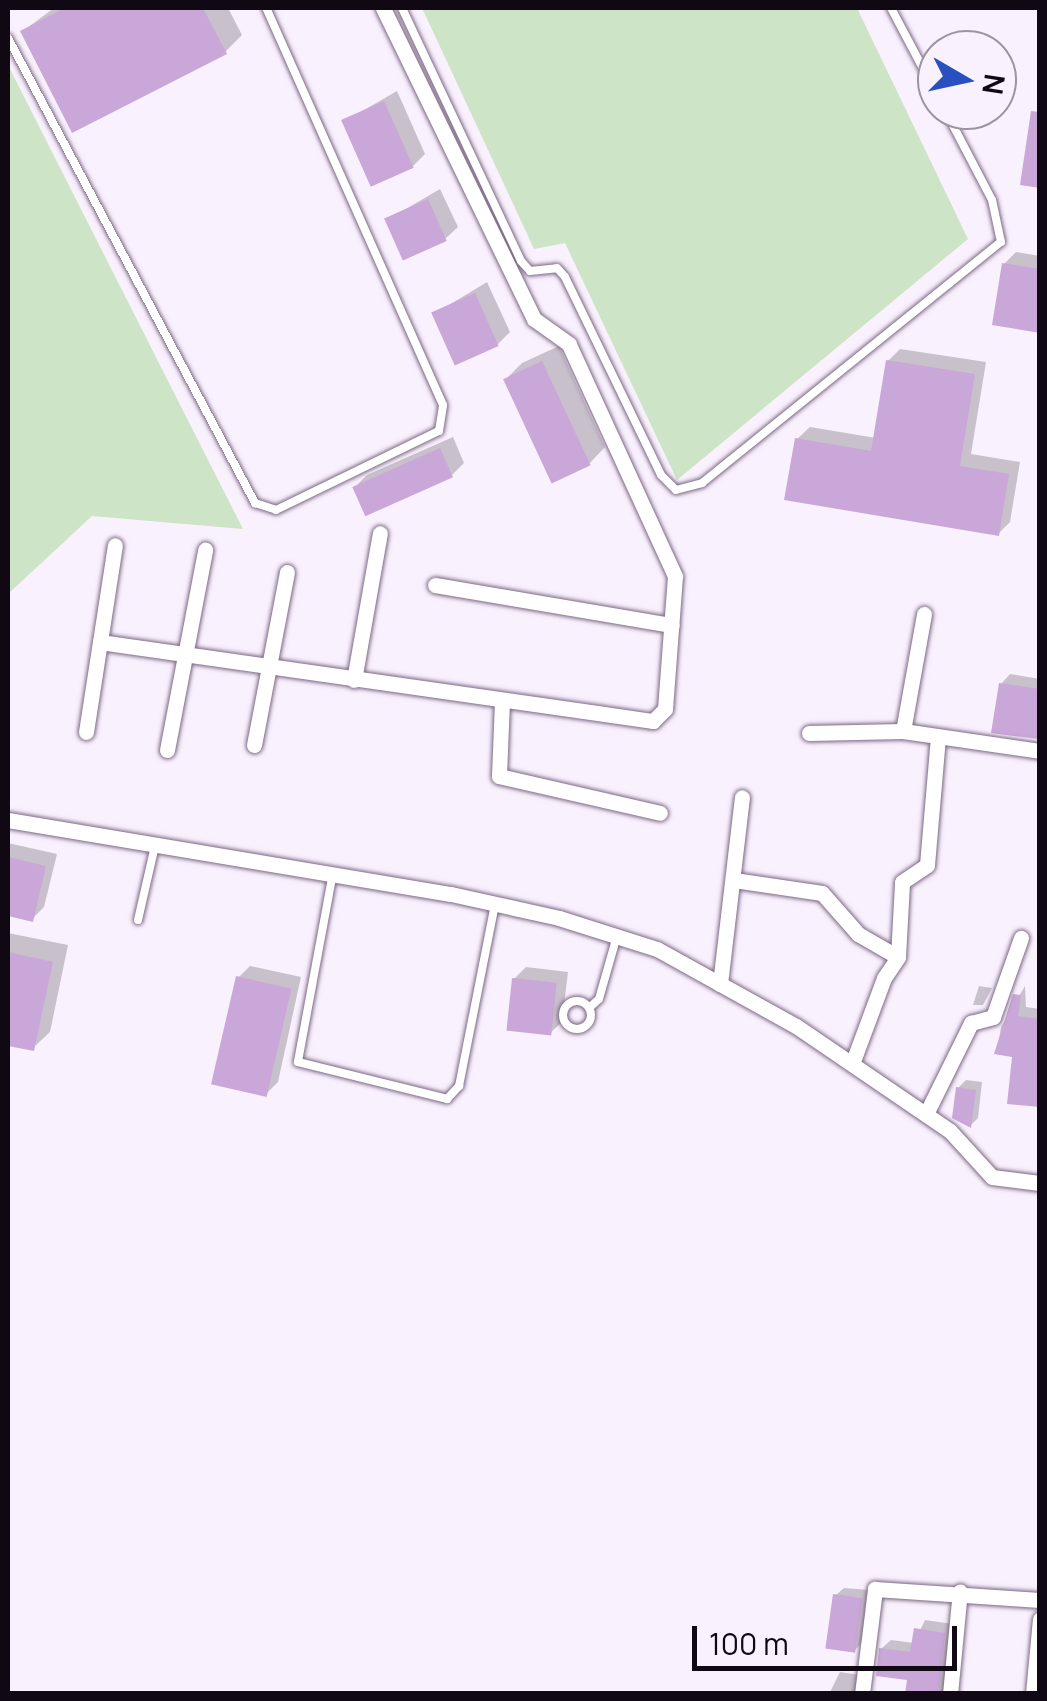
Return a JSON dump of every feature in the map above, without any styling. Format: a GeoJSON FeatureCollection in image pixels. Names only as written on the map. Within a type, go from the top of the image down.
{"type":"FeatureCollection","features":[{"type":"Feature","properties":{"kind":"street"},"geometry":{"type":"LineString","coordinates":[[100,642],[502,701],[661,718],[676,576],[568,344],[534,319],[383,8]]}},
{"type":"Feature","properties":{"kind":"street"},"geometry":{"type":"LineString","coordinates":[[354,680],[380,533]]}},
{"type":"Feature","properties":{"kind":"street"},"geometry":{"type":"LineString","coordinates":[[86,732],[114,545]]}},
{"type":"Feature","properties":{"kind":"street"},"geometry":{"type":"LineString","coordinates":[[167,750],[205,550]]}},
{"type":"Feature","properties":{"kind":"street"},"geometry":{"type":"LineString","coordinates":[[254,744],[287,572]]}},
{"type":"Feature","properties":{"kind":"street"},"geometry":{"type":"LineString","coordinates":[[435,585],[672,625]]}},
{"type":"Feature","properties":{"kind":"street"},"geometry":{"type":"LineString","coordinates":[[903,731],[924,614]]}},
{"type":"Feature","properties":{"kind":"street"},"geometry":{"type":"LineString","coordinates":[[502,701],[499,776],[660,813]]}},
{"type":"Feature","properties":{"kind":"street"},"geometry":{"type":"LineString","coordinates":[[809,733],[903,731],[1040,751]]}},
{"type":"Feature","properties":{"kind":"street"},"geometry":{"type":"LineString","coordinates":[[852,1064],[898,957],[902,882],[927,865],[938,736]]}},
{"type":"Feature","properties":{"kind":"street"},"geometry":{"type":"LineString","coordinates":[[720,984],[742,797]]}},
{"type":"Feature","properties":{"kind":"street"},"geometry":{"type":"LineString","coordinates":[[8,820],[156,841],[332,878],[495,904],[657,949],[852,1064],[926,1114],[992,1178],[1040,1182]]}},
{"type":"Feature","properties":{"kind":"street"},"geometry":{"type":"LineString","coordinates":[[734,880],[822,892],[858,934],[898,957]]}},
{"type":"Feature","properties":{"kind":"street"},"geometry":{"type":"LineString","coordinates":[[926,1114],[971,1023],[993,1017],[1021,938]]}},
{"type":"Feature","properties":{"kind":"street"},"geometry":{"type":"LineString","coordinates":[[862,1694],[875,1588],[960,1591],[1040,1600]]}},
{"type":"Feature","properties":{"kind":"street"},"geometry":{"type":"LineString","coordinates":[[950,1694],[960,1591]]}},
{"type":"Feature","properties":{"kind":"street"},"geometry":{"type":"LineString","coordinates":[[1033,1694],[1040,1619]]}},
{"type":"Feature","properties":{"kind":"lane"},"geometry":{"type":"LineString","coordinates":[[8,38],[255,503],[276,510],[439,431],[443,405],[266,8]]}},
{"type":"Feature","properties":{"kind":"lane"},"geometry":{"type":"LineString","coordinates":[[402,8],[521,261],[530,270],[556,268],[564,277],[661,475],[676,490],[702,482],[1001,242],[992,200],[955,130]]}},
{"type":"Feature","properties":{"kind":"lane"},"geometry":{"type":"LineString","coordinates":[[891,8],[917,57]]}},
{"type":"Feature","properties":{"kind":"lane"},"geometry":{"type":"LineString","coordinates":[[138,920],[156,841]]}},
{"type":"Feature","properties":{"kind":"lane"},"geometry":{"type":"LineString","coordinates":[[332,878],[298,1062],[447,1099],[460,1086],[495,904]]}},
{"type":"Feature","properties":{"kind":"lane"},"geometry":{"type":"LineString","coordinates":[[588,1008],[598,999],[616,936]]}},
{"type":"Feature","properties":{"kind":"green space"},"geometry":{"type":"Polygon","coordinates":[[[422,8],[857,8],[968,239],[677,480],[565,243],[534,249],[422,8]]]}},
{"type":"Feature","properties":{"kind":"green space"},"geometry":{"type":"Polygon","coordinates":[[[8,65],[243,529],[92,516],[8,594],[8,65]]]}},
{"type":"Feature","properties":{"kind":"building"},"geometry":{"type":"Polygon","coordinates":[[[65,8],[203,8],[227,54],[72,133],[20,31],[65,8]]]}},
{"type":"Feature","properties":{"kind":"building"},"geometry":{"type":"Polygon","coordinates":[[[384,101],[414,168],[371,187],[341,120],[384,101]]]}},
{"type":"Feature","properties":{"kind":"building"},"geometry":{"type":"Polygon","coordinates":[[[1031,111],[1040,112],[1040,188],[1020,185],[1031,111]]]}},
{"type":"Feature","properties":{"kind":"building"},"geometry":{"type":"Polygon","coordinates":[[[428,199],[447,241],[403,261],[384,219],[428,199]]]}},
{"type":"Feature","properties":{"kind":"building"},"geometry":{"type":"Polygon","coordinates":[[[1002,263],[1040,269],[1040,333],[992,325],[1002,263]]]}},
{"type":"Feature","properties":{"kind":"building"},"geometry":{"type":"Polygon","coordinates":[[[475,293],[499,346],[455,366],[431,313],[475,293]]]}},
{"type":"Feature","properties":{"kind":"building"},"geometry":{"type":"Polygon","coordinates":[[[886,360],[975,374],[960,466],[1009,474],[999,536],[784,500],[795,438],[871,451],[886,360]]]}},
{"type":"Feature","properties":{"kind":"building"},"geometry":{"type":"Polygon","coordinates":[[[542,361],[591,465],[552,483],[503,379],[542,361]]]}},
{"type":"Feature","properties":{"kind":"building"},"geometry":{"type":"Polygon","coordinates":[[[440,448],[453,477],[365,516],[352,487],[440,448]]]}},
{"type":"Feature","properties":{"kind":"building"},"geometry":{"type":"Polygon","coordinates":[[[999,683],[1040,689],[1039,739],[991,733],[999,683]]]}},
{"type":"Feature","properties":{"kind":"building"},"geometry":{"type":"Polygon","coordinates":[[[8,857],[46,866],[33,922],[8,916],[8,857]]]}},
{"type":"Feature","properties":{"kind":"building"},"geometry":{"type":"Polygon","coordinates":[[[8,952],[53,962],[34,1051],[8,1046],[8,952]]]}},
{"type":"Feature","properties":{"kind":"building"},"geometry":{"type":"Polygon","coordinates":[[[236,976],[292,989],[267,1097],[211,1084],[236,976]]]}},
{"type":"Feature","properties":{"kind":"building"},"geometry":{"type":"Polygon","coordinates":[[[512,978],[557,983],[551,1035],[506,1031],[512,978]]]}},
{"type":"Feature","properties":{"kind":"building"},"geometry":{"type":"Polygon","coordinates":[[[1013,994],[1021,995],[1018,1016],[1040,1019],[1040,1107],[1007,1104],[1012,1057],[994,1054],[1013,994]]]}},
{"type":"Feature","properties":{"kind":"building"},"geometry":{"type":"Polygon","coordinates":[[[956,1087],[976,1090],[971,1128],[952,1118],[956,1087]]]}},
{"type":"Feature","properties":{"kind":"building"},"geometry":{"type":"Polygon","coordinates":[[[833,1594],[863,1598],[855,1653],[825,1648],[833,1594]]]}},
{"type":"Feature","properties":{"kind":"building"},"geometry":{"type":"Polygon","coordinates":[[[914,1628],[945,1633],[939,1694],[905,1694],[907,1680],[876,1676],[879,1648],[910,1652],[914,1628]]]}}]}
